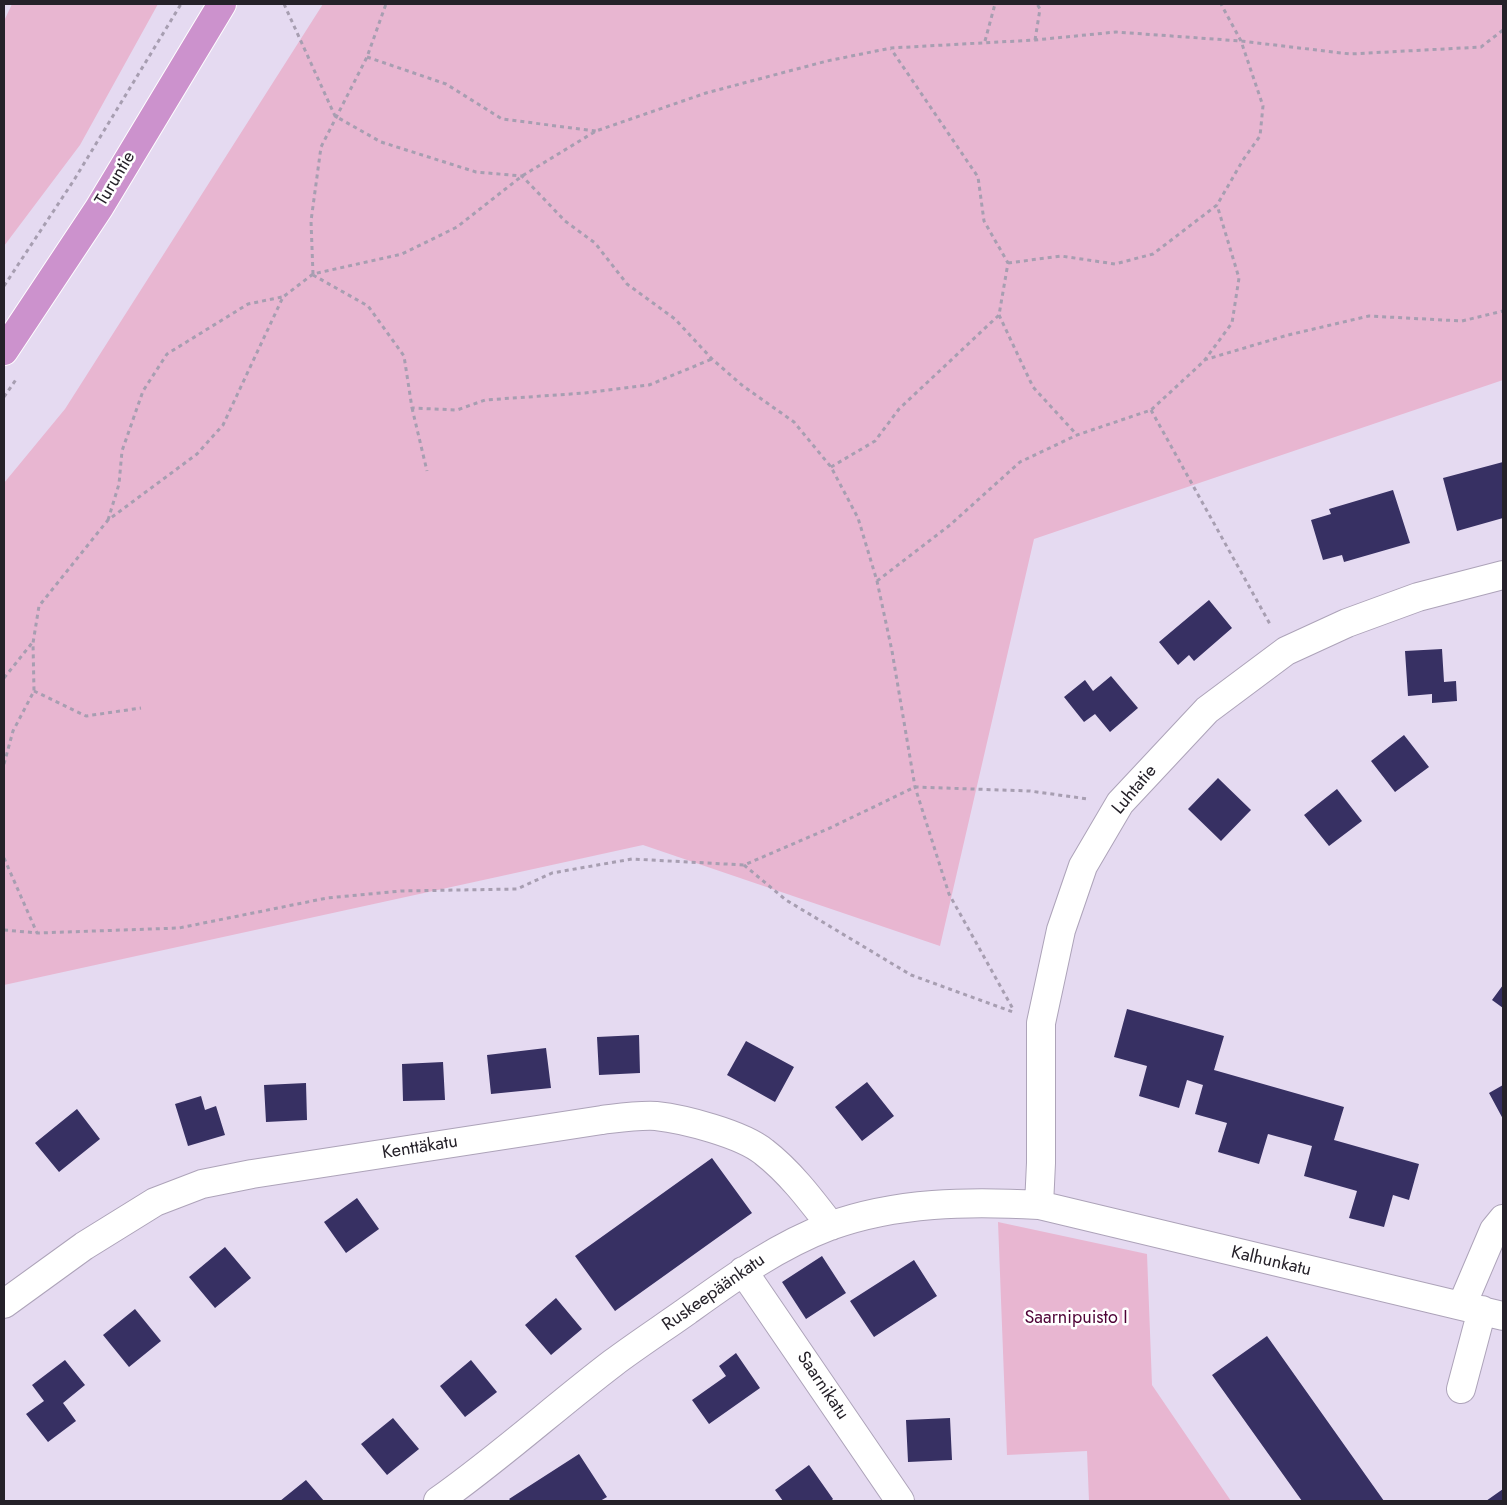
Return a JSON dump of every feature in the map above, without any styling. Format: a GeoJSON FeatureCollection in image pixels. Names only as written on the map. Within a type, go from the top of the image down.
{"type":"FeatureCollection","features":[{"type":"Feature","properties":{"kind":"highway","name":"Turuntie"},"geometry":{"type":"LineString","coordinates":[[4,351],[99,208],[222,4]]}},
{"type":"Feature","properties":{"kind":"street","name":"Luhtatie"},"geometry":{"type":"LineString","coordinates":[[1039,1205],[1041,1023],[1061,930],[1082,866],[1120,803],[1207,710],[1286,651],[1347,623],[1418,597],[1503,575]]}},
{"type":"Feature","properties":{"kind":"street","name":"Kenttäkatu"},"geometry":{"type":"LineString","coordinates":[[4,1304],[84,1246],[155,1202],[202,1184],[252,1174],[602,1120],[654,1116],[698,1124],[734,1136],[763,1151],[806,1194],[831,1226]]}},
{"type":"Feature","properties":{"kind":"street","name":"Ruskeepäänkatu"},"geometry":{"type":"LineString","coordinates":[[445,1499],[614,1363],[742,1271],[789,1243],[831,1226],[874,1214],[927,1205],[990,1202],[1039,1205]]}},
{"type":"Feature","properties":{"kind":"street","name":"Kalhunkatu"},"geometry":{"type":"LineString","coordinates":[[1039,1205],[1482,1310]]}},
{"type":"Feature","properties":{"kind":"street"},"geometry":{"type":"LineString","coordinates":[[1460,1389],[1482,1310],[1494,1230],[1503,1219]]}},
{"type":"Feature","properties":{"kind":"street","name":"Saarnikatu"},"geometry":{"type":"LineString","coordinates":[[742,1271],[900,1501]]}},
{"type":"Feature","properties":{"kind":"path"},"geometry":{"type":"LineString","coordinates":[[4,286],[74,180],[181,4]]}},
{"type":"Feature","properties":{"kind":"path"},"geometry":{"type":"LineString","coordinates":[[284,4],[335,116],[381,142],[476,172],[522,176],[566,221],[595,243],[627,284],[675,318],[712,359],[743,386],[794,422],[831,466],[858,518],[877,582],[892,651],[915,786],[949,894],[1014,1012],[911,975],[786,900],[744,865]]}},
{"type":"Feature","properties":{"kind":"path"},"geometry":{"type":"LineString","coordinates":[[313,274],[311,221],[321,147],[335,116],[367,58],[386,4]]}},
{"type":"Feature","properties":{"kind":"path"},"geometry":{"type":"LineString","coordinates":[[985,42],[996,4]]}},
{"type":"Feature","properties":{"kind":"path"},"geometry":{"type":"LineString","coordinates":[[1035,40],[1040,8],[1037,4]]}},
{"type":"Feature","properties":{"kind":"path"},"geometry":{"type":"LineString","coordinates":[[1008,263],[1060,256],[1115,264],[1152,254],[1217,205],[1243,160],[1260,136],[1263,106],[1241,41],[1221,4]]}},
{"type":"Feature","properties":{"kind":"path"},"geometry":{"type":"LineString","coordinates":[[108,520],[119,484],[122,451],[140,399],[166,354],[248,304],[283,297],[313,274],[402,254],[457,228],[522,176],[596,131],[706,93],[827,61],[890,48],[1035,40],[1116,32],[1241,41],[1350,54],[1481,47],[1503,30]]}},
{"type":"Feature","properties":{"kind":"path"},"geometry":{"type":"LineString","coordinates":[[890,48],[978,177],[984,221],[1008,263],[999,315],[1034,387],[1077,435]]}},
{"type":"Feature","properties":{"kind":"path"},"geometry":{"type":"LineString","coordinates":[[367,58],[446,84],[502,119],[596,131]]}},
{"type":"Feature","properties":{"kind":"path"},"geometry":{"type":"LineString","coordinates":[[877,582],[950,525],[1020,462],[1077,435],[1151,410],[1204,361],[1232,323],[1239,278],[1217,205]]}},
{"type":"Feature","properties":{"kind":"path"},"geometry":{"type":"LineString","coordinates":[[313,274],[368,306],[404,356],[412,408],[427,471]]}},
{"type":"Feature","properties":{"kind":"path"},"geometry":{"type":"LineString","coordinates":[[4,764],[13,731],[34,691],[33,643],[39,606],[108,520],[197,454],[223,425],[283,297]]}},
{"type":"Feature","properties":{"kind":"path"},"geometry":{"type":"LineString","coordinates":[[1204,361],[1288,335],[1369,316],[1462,321],[1503,311]]}},
{"type":"Feature","properties":{"kind":"path"},"geometry":{"type":"LineString","coordinates":[[831,466],[875,441],[900,409],[999,315]]}},
{"type":"Feature","properties":{"kind":"path"},"geometry":{"type":"LineString","coordinates":[[412,408],[456,410],[485,400],[585,394],[649,385],[712,359]]}},
{"type":"Feature","properties":{"kind":"path"},"geometry":{"type":"LineString","coordinates":[[1151,410],[1286,651]]}},
{"type":"Feature","properties":{"kind":"path"},"geometry":{"type":"LineString","coordinates":[[4,678],[33,643]]}},
{"type":"Feature","properties":{"kind":"path"},"geometry":{"type":"LineString","coordinates":[[34,691],[86,716],[141,708]]}},
{"type":"Feature","properties":{"kind":"path"},"geometry":{"type":"LineString","coordinates":[[4,930],[38,933],[179,928],[327,898],[401,891],[518,889],[552,873],[632,859],[744,865],[830,828],[915,786],[1030,791],[1120,803]]}},
{"type":"Feature","properties":{"kind":"path"},"geometry":{"type":"LineString","coordinates":[[4,858],[38,933]]}},
{"type":"Feature","properties":{"kind":"green space"},"geometry":{"type":"Polygon","coordinates":[[[12,4],[158,4],[80,145],[4,246],[4,21],[12,4]]]}},
{"type":"Feature","properties":{"kind":"green space"},"geometry":{"type":"Polygon","coordinates":[[[323,4],[1503,4],[1503,380],[1034,539],[940,946],[643,845],[4,985],[4,483],[65,409],[323,4]]]}},
{"type":"Feature","properties":{"kind":"green space","name":"Saarnipuisto I"},"geometry":{"type":"Polygon","coordinates":[[[998,1222],[1147,1254],[1152,1385],[1231,1501],[1089,1501],[1087,1451],[1007,1455],[998,1222]]]}},
{"type":"Feature","properties":{"kind":"building"},"geometry":{"type":"Polygon","coordinates":[[[1503,462],[1503,518],[1457,531],[1443,478],[1503,462]]]}},
{"type":"Feature","properties":{"kind":"building"},"geometry":{"type":"Polygon","coordinates":[[[1393,490],[1410,543],[1344,562],[1342,555],[1323,560],[1311,520],[1331,514],[1329,509],[1393,490]]]}},
{"type":"Feature","properties":{"kind":"building"},"geometry":{"type":"Polygon","coordinates":[[[1209,600],[1232,628],[1194,661],[1189,655],[1178,665],[1159,642],[1209,600]]]}},
{"type":"Feature","properties":{"kind":"building"},"geometry":{"type":"Polygon","coordinates":[[[1442,649],[1444,682],[1456,681],[1457,701],[1432,703],[1432,694],[1408,696],[1405,651],[1442,649]]]}},
{"type":"Feature","properties":{"kind":"building"},"geometry":{"type":"Polygon","coordinates":[[[1111,676],[1138,708],[1110,732],[1095,714],[1084,722],[1064,697],[1085,680],[1093,691],[1111,676]]]}},
{"type":"Feature","properties":{"kind":"building"},"geometry":{"type":"Polygon","coordinates":[[[1404,735],[1429,767],[1395,792],[1371,761],[1404,735]]]}},
{"type":"Feature","properties":{"kind":"building"},"geometry":{"type":"Polygon","coordinates":[[[1218,778],[1251,810],[1221,841],[1188,809],[1218,778]]]}},
{"type":"Feature","properties":{"kind":"building"},"geometry":{"type":"Polygon","coordinates":[[[1337,789],[1362,821],[1329,846],[1304,815],[1337,789]]]}},
{"type":"Feature","properties":{"kind":"building"},"geometry":{"type":"Polygon","coordinates":[[[1503,985],[1503,1008],[1492,1000],[1503,985]]]}},
{"type":"Feature","properties":{"kind":"building"},"geometry":{"type":"Polygon","coordinates":[[[1127,1009],[1224,1036],[1214,1070],[1344,1107],[1334,1140],[1419,1164],[1409,1200],[1393,1195],[1384,1227],[1349,1218],[1357,1191],[1304,1176],[1312,1146],[1268,1134],[1259,1164],[1218,1152],[1227,1123],[1195,1114],[1203,1085],[1187,1080],[1179,1108],[1139,1096],[1147,1066],[1114,1057],[1127,1009]]]}},
{"type":"Feature","properties":{"kind":"building"},"geometry":{"type":"Polygon","coordinates":[[[639,1035],[640,1073],[599,1075],[597,1037],[639,1035]]]}},
{"type":"Feature","properties":{"kind":"building"},"geometry":{"type":"Polygon","coordinates":[[[746,1041],[794,1067],[775,1102],[727,1075],[746,1041]]]}},
{"type":"Feature","properties":{"kind":"building"},"geometry":{"type":"Polygon","coordinates":[[[546,1048],[551,1088],[491,1094],[487,1055],[546,1048]]]}},
{"type":"Feature","properties":{"kind":"building"},"geometry":{"type":"Polygon","coordinates":[[[443,1062],[445,1100],[403,1101],[402,1064],[443,1062]]]}},
{"type":"Feature","properties":{"kind":"building"},"geometry":{"type":"Polygon","coordinates":[[[867,1082],[894,1116],[862,1141],[835,1107],[867,1082]]]}},
{"type":"Feature","properties":{"kind":"building"},"geometry":{"type":"Polygon","coordinates":[[[306,1083],[307,1120],[266,1122],[264,1085],[306,1083]]]}},
{"type":"Feature","properties":{"kind":"building"},"geometry":{"type":"Polygon","coordinates":[[[1503,1085],[1503,1119],[1489,1093],[1503,1085]]]}},
{"type":"Feature","properties":{"kind":"building"},"geometry":{"type":"Polygon","coordinates":[[[201,1096],[205,1110],[216,1106],[225,1135],[188,1146],[175,1104],[201,1096]]]}},
{"type":"Feature","properties":{"kind":"building"},"geometry":{"type":"Polygon","coordinates":[[[77,1109],[100,1139],[59,1172],[35,1143],[77,1109]]]}},
{"type":"Feature","properties":{"kind":"building"},"geometry":{"type":"Polygon","coordinates":[[[712,1158],[752,1213],[615,1311],[575,1256],[712,1158]]]}},
{"type":"Feature","properties":{"kind":"building"},"geometry":{"type":"Polygon","coordinates":[[[357,1198],[379,1229],[346,1253],[324,1222],[357,1198]]]}},
{"type":"Feature","properties":{"kind":"building"},"geometry":{"type":"Polygon","coordinates":[[[225,1247],[251,1278],[215,1308],[189,1277],[225,1247]]]}},
{"type":"Feature","properties":{"kind":"building"},"geometry":{"type":"Polygon","coordinates":[[[822,1256],[846,1293],[806,1319],[782,1282],[822,1256]]]}},
{"type":"Feature","properties":{"kind":"building"},"geometry":{"type":"Polygon","coordinates":[[[914,1260],[937,1296],[874,1337],[850,1301],[914,1260]]]}},
{"type":"Feature","properties":{"kind":"building"},"geometry":{"type":"Polygon","coordinates":[[[556,1298],[582,1329],[551,1355],[525,1325],[556,1298]]]}},
{"type":"Feature","properties":{"kind":"building"},"geometry":{"type":"Polygon","coordinates":[[[135,1309],[161,1341],[129,1367],[103,1335],[135,1309]]]}},
{"type":"Feature","properties":{"kind":"building"},"geometry":{"type":"Polygon","coordinates":[[[1267,1336],[1384,1501],[1302,1501],[1212,1375],[1267,1336]]]}},
{"type":"Feature","properties":{"kind":"building"},"geometry":{"type":"Polygon","coordinates":[[[736,1353],[760,1388],[709,1424],[692,1400],[726,1376],[719,1366],[736,1353]]]}},
{"type":"Feature","properties":{"kind":"building"},"geometry":{"type":"Polygon","coordinates":[[[65,1360],[85,1385],[63,1403],[76,1421],[48,1442],[26,1414],[44,1401],[32,1385],[65,1360]]]}},
{"type":"Feature","properties":{"kind":"building"},"geometry":{"type":"Polygon","coordinates":[[[471,1360],[497,1392],[465,1417],[440,1386],[471,1360]]]}},
{"type":"Feature","properties":{"kind":"building"},"geometry":{"type":"Polygon","coordinates":[[[393,1418],[419,1449],[387,1475],[361,1444],[393,1418]]]}},
{"type":"Feature","properties":{"kind":"building"},"geometry":{"type":"Polygon","coordinates":[[[950,1418],[952,1460],[908,1462],[906,1420],[950,1418]]]}},
{"type":"Feature","properties":{"kind":"building"},"geometry":{"type":"Polygon","coordinates":[[[579,1454],[607,1497],[600,1501],[511,1501],[509,1499],[579,1454]]]}},
{"type":"Feature","properties":{"kind":"building"},"geometry":{"type":"Polygon","coordinates":[[[809,1465],[833,1499],[831,1501],[783,1501],[775,1490],[809,1465]]]}},
{"type":"Feature","properties":{"kind":"building"},"geometry":{"type":"Polygon","coordinates":[[[306,1480],[324,1501],[280,1501],[306,1480]]]}},
{"type":"Feature","properties":{"kind":"building"},"geometry":{"type":"Polygon","coordinates":[[[1503,1489],[1503,1501],[1486,1501],[1503,1489]]]}}]}
